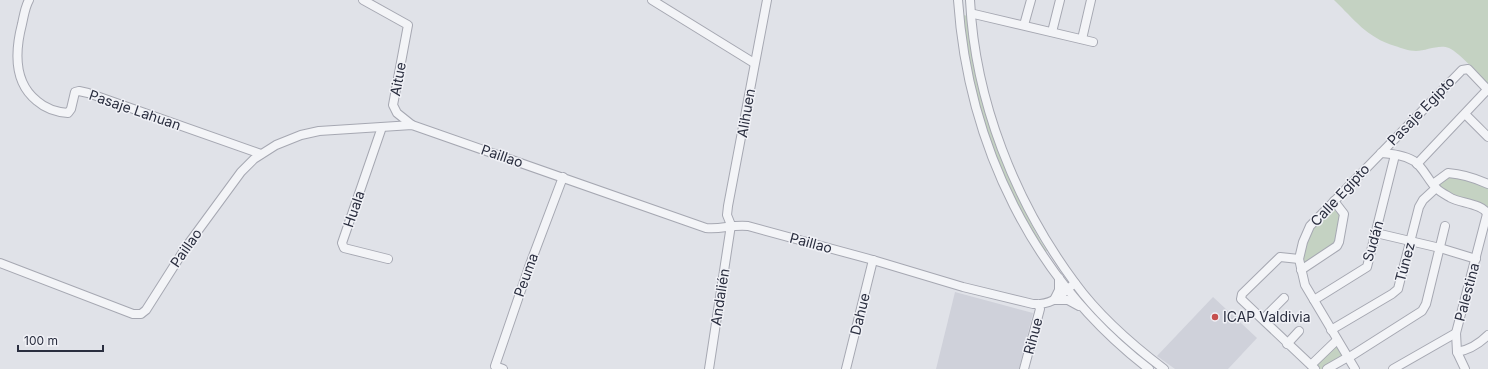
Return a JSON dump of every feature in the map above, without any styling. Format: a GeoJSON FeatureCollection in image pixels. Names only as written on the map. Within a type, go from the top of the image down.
{"type":"FeatureCollection","features":[{"type":"Feature","properties":{"kind":"street","name":"Pasaje Lahuan"},"geometry":{"type":"LineString","coordinates":[[29,0],[26,5],[20,33],[17,55],[18,68],[21,83],[31,97],[45,108],[60,113],[68,113],[71,109],[75,92],[79,91],[261,154]]}},
{"type":"Feature","properties":{"kind":"street","name":"Aitue"},"geometry":{"type":"LineString","coordinates":[[363,0],[408,25],[393,105],[397,113],[412,125]]}},
{"type":"Feature","properties":{"kind":"street"},"geometry":{"type":"LineString","coordinates":[[652,0],[754,63]]}},
{"type":"Feature","properties":{"kind":"street","name":"Alihuen"},"geometry":{"type":"LineString","coordinates":[[731,225],[727,214],[728,206],[767,0]]}},
{"type":"Feature","properties":{"kind":"street"},"geometry":{"type":"LineString","coordinates":[[958,0],[963,46],[969,81],[976,108],[989,149],[1013,206],[1059,277],[1094,321],[1127,352],[1149,369]]}},
{"type":"Feature","properties":{"kind":"street"},"geometry":{"type":"LineString","coordinates":[[970,0],[980,74],[990,114],[1002,151],[1018,188],[1041,231],[1075,283],[1102,314],[1132,344],[1164,369]]}},
{"type":"Feature","properties":{"kind":"street"},"geometry":{"type":"LineString","coordinates":[[1024,25],[1030,0]]}},
{"type":"Feature","properties":{"kind":"street"},"geometry":{"type":"LineString","coordinates":[[1052,32],[1060,0]]}},
{"type":"Feature","properties":{"kind":"street"},"geometry":{"type":"LineString","coordinates":[[1082,39],[1091,0]]}},
{"type":"Feature","properties":{"kind":"street"},"geometry":{"type":"LineString","coordinates":[[959,13],[972,13],[1093,42]]}},
{"type":"Feature","properties":{"kind":"street","name":"Pasaje Egipto"},"geometry":{"type":"LineString","coordinates":[[1380,153],[1464,68],[1468,70],[1488,90]]}},
{"type":"Feature","properties":{"kind":"street"},"geometry":{"type":"LineString","coordinates":[[1417,164],[1488,90]]}},
{"type":"Feature","properties":{"kind":"street"},"geometry":{"type":"LineString","coordinates":[[1465,114],[1488,137]]}},
{"type":"Feature","properties":{"kind":"street","name":"Paillao"},"geometry":{"type":"LineString","coordinates":[[0,263],[133,314],[141,314],[146,310],[186,247],[235,179],[261,154],[283,142],[310,133],[412,125],[563,177],[701,227],[714,229],[731,225],[748,226],[873,260],[963,287],[1038,304],[1054,300],[1075,283]]}},
{"type":"Feature","properties":{"kind":"street","name":"Huala"},"geometry":{"type":"LineString","coordinates":[[382,127],[342,243],[344,248],[388,259]]}},
{"type":"Feature","properties":{"kind":"street"},"geometry":{"type":"LineString","coordinates":[[1380,153],[1403,156],[1415,162],[1434,186],[1456,200],[1481,207],[1488,214]]}},
{"type":"Feature","properties":{"kind":"street","name":"Calle Egipto"},"geometry":{"type":"LineString","coordinates":[[1355,369],[1305,285],[1299,259],[1303,242],[1310,226],[1380,153]]}},
{"type":"Feature","properties":{"kind":"street","name":"Sudán"},"geometry":{"type":"LineString","coordinates":[[1314,300],[1367,267],[1395,155]]}},
{"type":"Feature","properties":{"kind":"street","name":"Túnez"},"geometry":{"type":"LineString","coordinates":[[1331,330],[1396,291],[1400,284],[1419,207],[1434,186],[1448,173],[1475,178],[1488,184]]}},
{"type":"Feature","properties":{"kind":"street","name":"Peuma"},"geometry":{"type":"LineString","coordinates":[[503,369],[495,366],[534,253],[563,177]]}},
{"type":"Feature","properties":{"kind":"street"},"geometry":{"type":"LineString","coordinates":[[1301,270],[1335,248],[1339,242],[1344,214],[1334,201]]}},
{"type":"Feature","properties":{"kind":"street","name":"Palestina"},"geometry":{"type":"LineString","coordinates":[[1463,368],[1457,352],[1456,333],[1488,214]]}},
{"type":"Feature","properties":{"kind":"street","name":"Andalién"},"geometry":{"type":"LineString","coordinates":[[709,369],[731,225]]}},
{"type":"Feature","properties":{"kind":"street"},"geometry":{"type":"LineString","coordinates":[[1326,369],[1348,358],[1422,311],[1426,304],[1445,226]]}},
{"type":"Feature","properties":{"kind":"street"},"geometry":{"type":"LineString","coordinates":[[1376,233],[1440,248],[1476,259]]}},
{"type":"Feature","properties":{"kind":"street"},"geometry":{"type":"LineString","coordinates":[[1299,259],[1280,257],[1242,294],[1241,299],[1313,367],[1337,340]]}},
{"type":"Feature","properties":{"kind":"street","name":"Dahue"},"geometry":{"type":"LineString","coordinates":[[846,369],[873,260]]}},
{"type":"Feature","properties":{"kind":"street"},"geometry":{"type":"LineString","coordinates":[[1059,277],[1059,290],[1054,300],[1068,300],[1084,308]]}},
{"type":"Feature","properties":{"kind":"street"},"geometry":{"type":"LineString","coordinates":[[1263,319],[1284,298]]}},
{"type":"Feature","properties":{"kind":"street","name":"Rihue"},"geometry":{"type":"LineString","coordinates":[[1024,369],[1040,309],[1038,304]]}},
{"type":"Feature","properties":{"kind":"street"},"geometry":{"type":"LineString","coordinates":[[1287,344],[1299,331]]}},
{"type":"Feature","properties":{"kind":"street"},"geometry":{"type":"LineString","coordinates":[[1393,369],[1456,333]]}},
{"type":"Feature","properties":{"kind":"street"},"geometry":{"type":"LineString","coordinates":[[1457,352],[1473,346],[1488,335]]}},
{"type":"Feature","properties":{"kind":"shaded area"},"geometry":{"type":"Polygon","coordinates":[[[955,292],[1033,313],[1019,369],[936,369],[955,292]]]}},
{"type":"Feature","properties":{"kind":"shaded area","name":"ICAP Valdivia"},"geometry":{"type":"Polygon","coordinates":[[[1213,297],[1257,338],[1228,369],[1175,369],[1157,356],[1213,297]]]}},
{"type":"Feature","properties":{"kind":"green space"},"geometry":{"type":"Polygon","coordinates":[[[1334,0],[1488,0],[1488,84],[1464,59],[1449,48],[1437,47],[1416,51],[1395,46],[1376,38],[1368,33],[1334,0]]]}},
{"type":"Feature","properties":{"kind":"green space"},"geometry":{"type":"Polygon","coordinates":[[[964,15],[967,16],[974,67],[980,92],[995,141],[1014,188],[1035,231],[1047,251],[1045,252],[1008,185],[986,132],[973,77],[963,17],[964,15]]]}},
{"type":"Feature","properties":{"kind":"green space"},"geometry":{"type":"Polygon","coordinates":[[[1452,175],[1488,186],[1488,210],[1457,198],[1437,186],[1438,181],[1452,175]]]}},
{"type":"Feature","properties":{"kind":"green space"},"geometry":{"type":"Polygon","coordinates":[[[1333,206],[1340,211],[1336,245],[1304,265],[1303,256],[1307,240],[1315,226],[1333,206]]]}},
{"type":"Feature","properties":{"kind":"green space"},"geometry":{"type":"Polygon","coordinates":[[[1337,345],[1344,355],[1322,369],[1317,369],[1315,365],[1337,345]]]}},
{"type":"Feature","properties":{"kind":"place","name":"ICAP Valdivia"},"geometry":{"type":"Point","coordinates":[1215,317]}}]}
